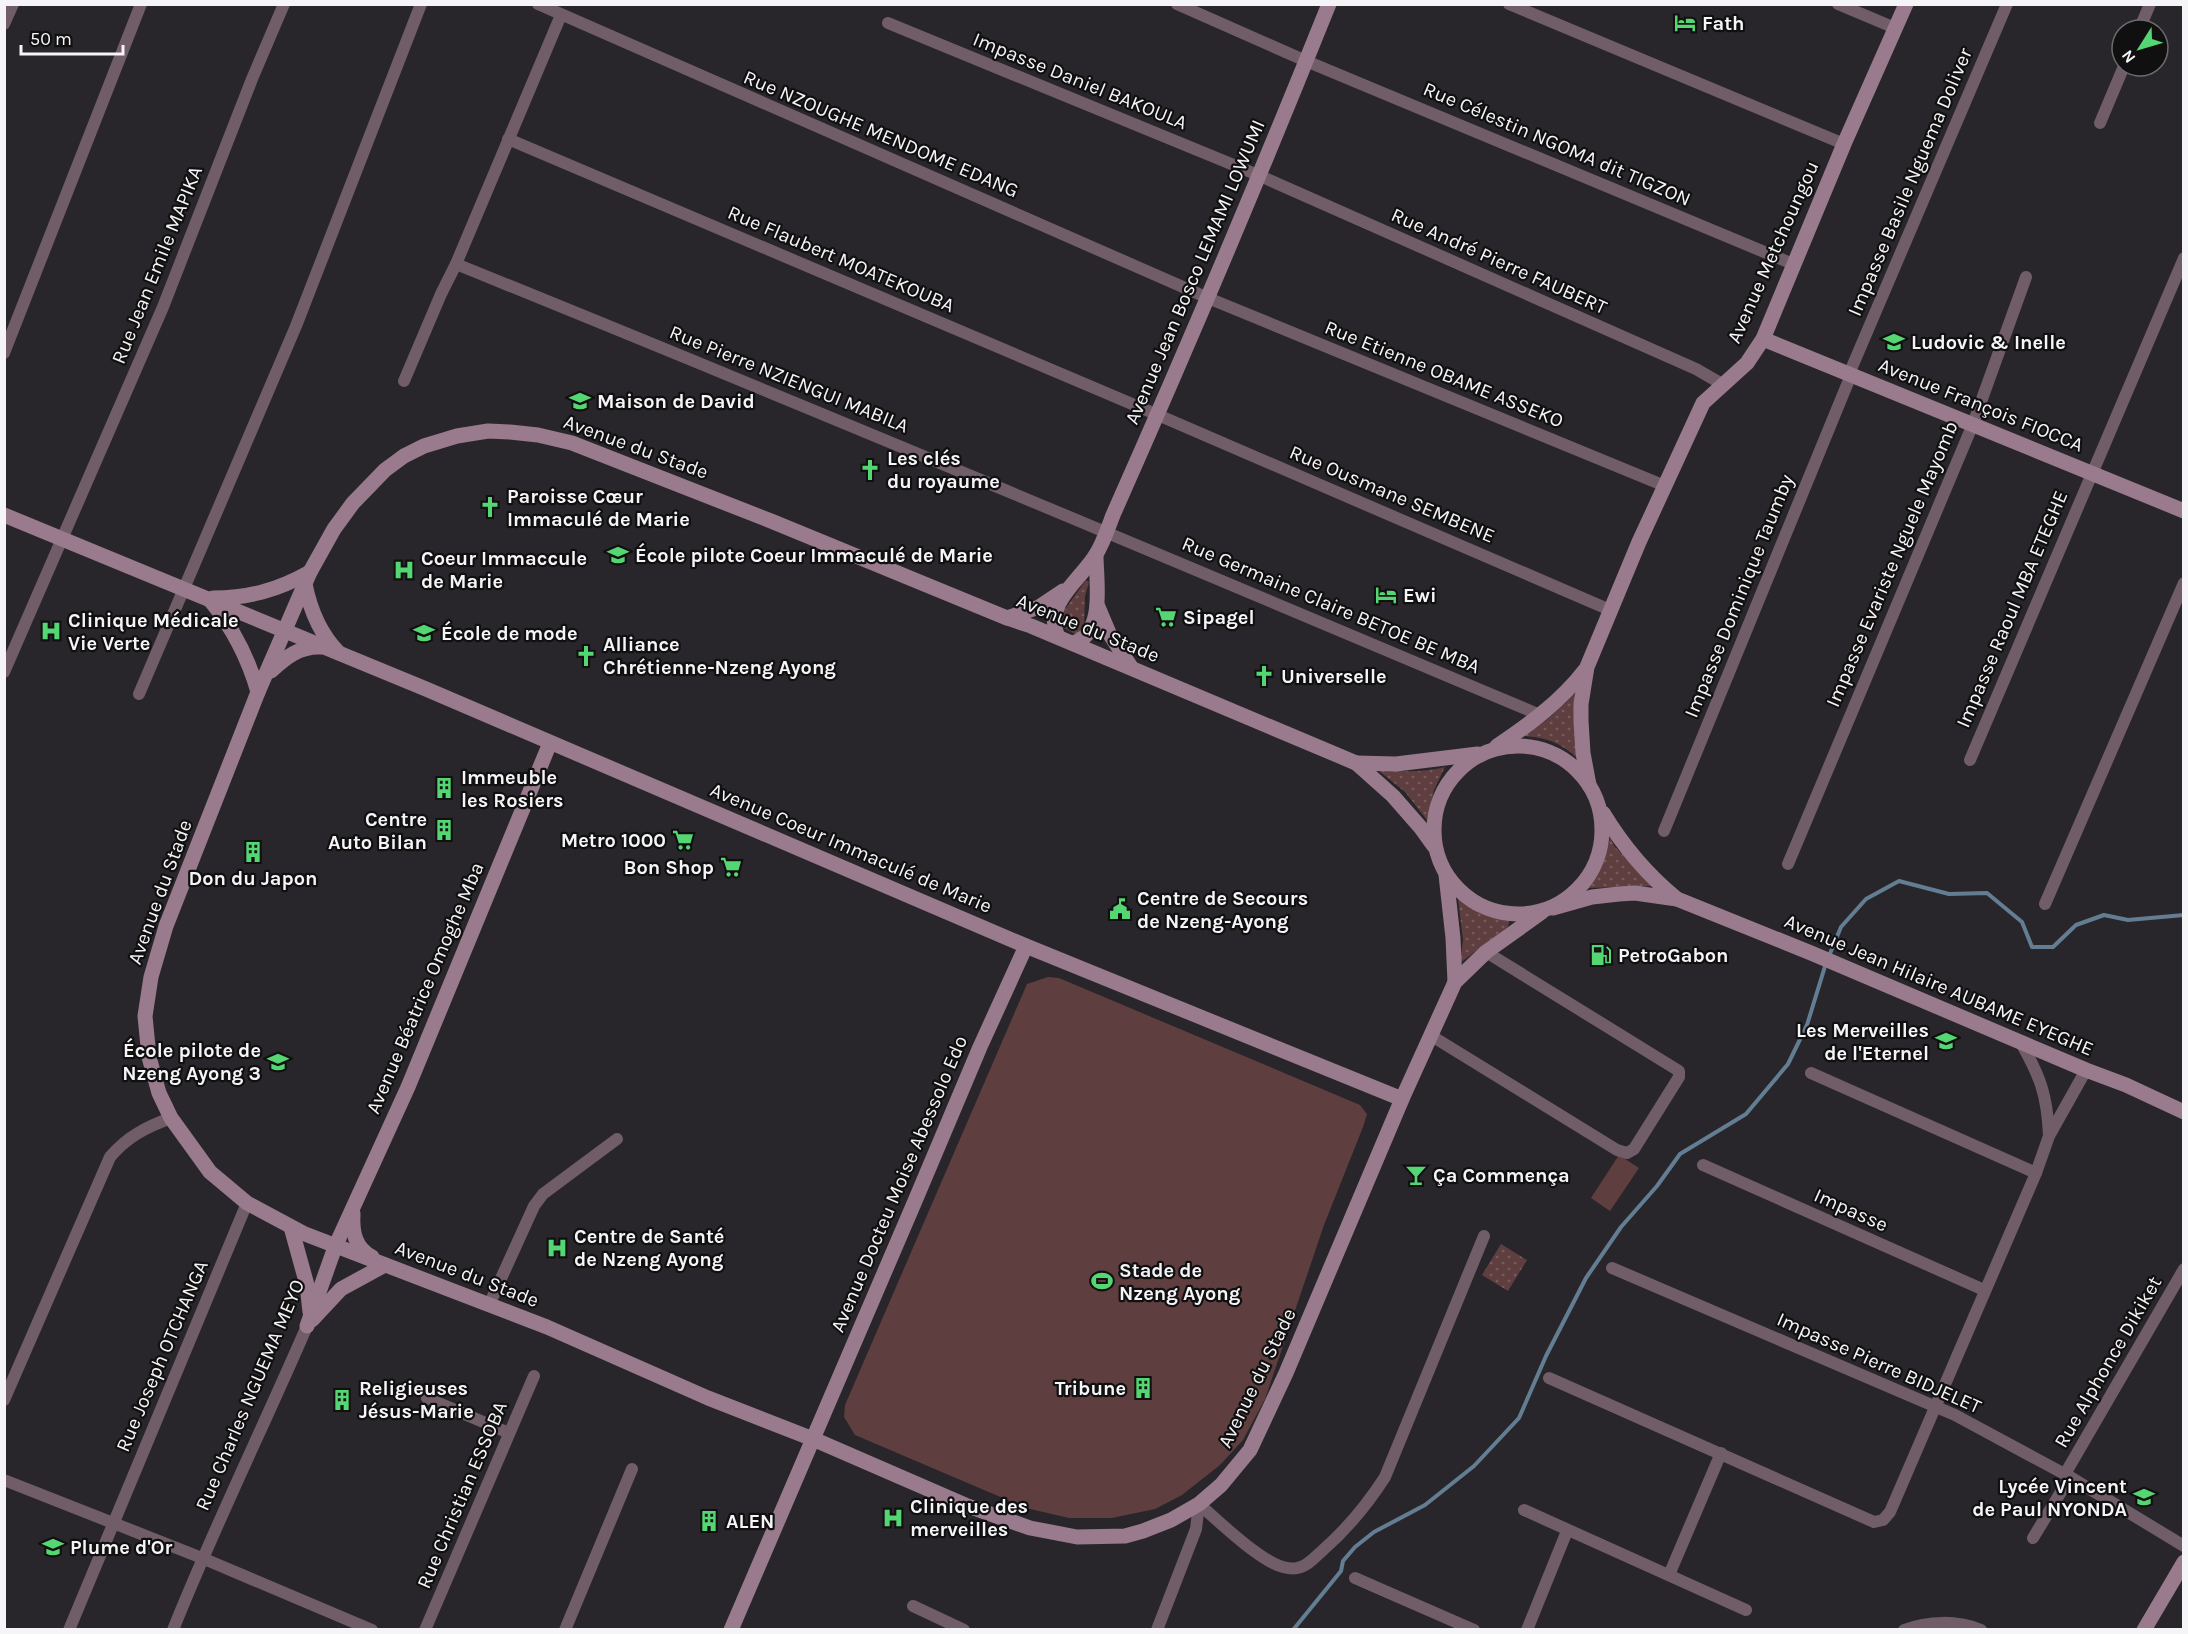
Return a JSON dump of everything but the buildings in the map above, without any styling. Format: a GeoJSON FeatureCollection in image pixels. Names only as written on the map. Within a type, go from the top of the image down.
{"type":"FeatureCollection","features":[{"type":"Feature","properties":{"kind":"main road","name":"Avenue Jean Bosco LEMAMI LOWUMI"},"geometry":{"type":"LineString","coordinates":[[1096,555],[1208,298],[1329,4]]}},
{"type":"Feature","properties":{"kind":"main road","name":"Avenue Metchoungou"},"geometry":{"type":"LineString","coordinates":[[1587,667],[1610,610],[1703,403],[1747,363],[1763,339],[1905,4]]}},
{"type":"Feature","properties":{"kind":"main road","name":"Avenue François FIOCCA"},"geometry":{"type":"LineString","coordinates":[[1763,339],[2184,511]]}},
{"type":"Feature","properties":{"kind":"main road","name":"Avenue du Stade"},"geometry":{"type":"LineString","coordinates":[[1356,764],[1073,643],[771,520],[572,443],[538,435],[510,432],[488,431],[458,436],[404,456],[376,478],[353,503],[334,529],[308,578],[262,685],[166,926],[148,988],[145,1016],[149,1057],[159,1093],[171,1118],[210,1172],[247,1203],[298,1231],[547,1327],[708,1398],[813,1439],[965,1505],[1030,1528],[1061,1535],[1077,1538],[1125,1536],[1164,1523],[1198,1504],[1221,1485],[1254,1443],[1402,1099],[1455,982]]}},
{"type":"Feature","properties":{"kind":"main road","name":"Avenue Coeur Immaculé de Marie"},"geometry":{"type":"LineString","coordinates":[[4,515],[208,598],[1026,946],[1402,1099]]}},
{"type":"Feature","properties":{"kind":"main road"},"geometry":{"type":"LineString","coordinates":[[1058,637],[1055,629],[1055,611],[1066,592],[1096,555]]}},
{"type":"Feature","properties":{"kind":"main road"},"geometry":{"type":"LineString","coordinates":[[1073,643],[1086,637],[1096,619],[1096,555]]}},
{"type":"Feature","properties":{"kind":"main road"},"geometry":{"type":"LineString","coordinates":[[208,598],[240,598],[308,578],[309,602],[321,628],[333,647],[342,655]]}},
{"type":"Feature","properties":{"kind":"main road"},"geometry":{"type":"LineString","coordinates":[[1007,618],[1040,607],[1073,584]]}},
{"type":"Feature","properties":{"kind":"main road"},"geometry":{"type":"LineString","coordinates":[[208,598],[224,618],[262,685],[293,653],[302,649],[324,647]]}},
{"type":"Feature","properties":{"kind":"main road"},"geometry":{"type":"LineString","coordinates":[[1096,601],[1109,633],[1131,668]]}},
{"type":"Feature","properties":{"kind":"main road"},"geometry":{"type":"LineString","coordinates":[[1587,667],[1572,687],[1540,715],[1457,770],[1441,792],[1433,818],[1434,846],[1439,861],[1446,875],[1464,896],[1488,910],[1515,915],[1548,910],[1592,897],[1618,894],[1635,893],[1677,899]]}},
{"type":"Feature","properties":{"kind":"main road"},"geometry":{"type":"LineString","coordinates":[[1587,667],[1581,704],[1581,721],[1583,753],[1589,785],[1598,805],[1621,842],[1645,871],[1677,899]]}},
{"type":"Feature","properties":{"kind":"main road","name":"Avenue Béatrice Omoghe Mba"},"geometry":{"type":"LineString","coordinates":[[335,1247],[408,1087],[550,743]]}},
{"type":"Feature","properties":{"kind":"main road"},"geometry":{"type":"LineString","coordinates":[[1356,764],[1396,764],[1521,745],[1547,751],[1571,765],[1589,785]]}},
{"type":"Feature","properties":{"kind":"main road"},"geometry":{"type":"LineString","coordinates":[[1356,764],[1393,796],[1434,846]]}},
{"type":"Feature","properties":{"kind":"main road"},"geometry":{"type":"LineString","coordinates":[[1455,982],[1486,952],[1575,892],[1590,874],[1601,840],[1602,828],[1598,805]]}},
{"type":"Feature","properties":{"kind":"main road"},"geometry":{"type":"LineString","coordinates":[[1446,875],[1455,982]]}},
{"type":"Feature","properties":{"kind":"main road","name":"Avenue Jean Hilaire AUBAME EYEGHE"},"geometry":{"type":"LineString","coordinates":[[1677,899],[1843,966],[2126,1085],[2184,1112]]}},
{"type":"Feature","properties":{"kind":"main road","name":"Avenue Docteu Moise Abessolo Edo"},"geometry":{"type":"LineString","coordinates":[[735,1628],[980,1047],[1026,946]]}},
{"type":"Feature","properties":{"kind":"main road"},"geometry":{"type":"LineString","coordinates":[[306,1326],[310,1315],[310,1302],[298,1231],[323,1232],[334,1228],[353,1211]]}},
{"type":"Feature","properties":{"kind":"main road"},"geometry":{"type":"LineString","coordinates":[[353,1211],[352,1226],[357,1243],[363,1252],[385,1265]]}},
{"type":"Feature","properties":{"kind":"main road","name":"Rue Charles NGUEMA MEYO"},"geometry":{"type":"LineString","coordinates":[[306,1326],[335,1247]]}},
{"type":"Feature","properties":{"kind":"main road"},"geometry":{"type":"LineString","coordinates":[[306,1326],[341,1288],[385,1265]]}},
{"type":"Feature","properties":{"kind":"main road"},"geometry":{"type":"LineString","coordinates":[[2144,1629],[2184,1562]]}},
{"type":"Feature","properties":{"kind":"street"},"geometry":{"type":"LineString","coordinates":[[4,24],[13,4]]}},
{"type":"Feature","properties":{"kind":"street"},"geometry":{"type":"LineString","coordinates":[[4,353],[141,4]]}},
{"type":"Feature","properties":{"kind":"street","name":"Rue Jean Emile MAPIKA"},"geometry":{"type":"LineString","coordinates":[[4,672],[163,307],[252,79],[284,4]]}},
{"type":"Feature","properties":{"kind":"street"},"geometry":{"type":"LineString","coordinates":[[139,694],[296,326],[421,4]]}},
{"type":"Feature","properties":{"kind":"street","name":"Rue NZOUGHE MENDOME EDANG"},"geometry":{"type":"LineString","coordinates":[[538,4],[1208,298]]}},
{"type":"Feature","properties":{"kind":"street","name":"Rue Célestin NGOMA dit TIGZON"},"geometry":{"type":"LineString","coordinates":[[1177,4],[1306,61],[1793,264]]}},
{"type":"Feature","properties":{"kind":"street"},"geometry":{"type":"LineString","coordinates":[[1509,4],[1844,144]]}},
{"type":"Feature","properties":{"kind":"street"},"geometry":{"type":"LineString","coordinates":[[1838,4],[1895,28]]}},
{"type":"Feature","properties":{"kind":"street","name":"Impasse Basile Nguema Doliver"},"geometry":{"type":"LineString","coordinates":[[1850,374],[2007,4]]}},
{"type":"Feature","properties":{"kind":"street"},"geometry":{"type":"LineString","coordinates":[[2144,18],[2150,4]]}},
{"type":"Feature","properties":{"kind":"street"},"geometry":{"type":"LineString","coordinates":[[404,381],[561,15]]}},
{"type":"Feature","properties":{"kind":"street","name":"Impasse Daniel BAKOULA"},"geometry":{"type":"LineString","coordinates":[[888,23],[1258,175]]}},
{"type":"Feature","properties":{"kind":"street"},"geometry":{"type":"LineString","coordinates":[[2100,123],[2119,78]]}},
{"type":"Feature","properties":{"kind":"street","name":"Rue Flaubert MOATEKOUBA"},"geometry":{"type":"LineString","coordinates":[[508,139],[1158,415]]}},
{"type":"Feature","properties":{"kind":"street","name":"Rue André Pierre FAUBERT"},"geometry":{"type":"LineString","coordinates":[[1258,175],[1696,369],[1722,384]]}},
{"type":"Feature","properties":{"kind":"street","name":"Impasse Raoul MBA ETEGHE"},"geometry":{"type":"LineString","coordinates":[[1970,760],[2184,258]]}},
{"type":"Feature","properties":{"kind":"street","name":"Rue Pierre NZIENGUI MABILA"},"geometry":{"type":"LineString","coordinates":[[456,264],[1106,531]]}},
{"type":"Feature","properties":{"kind":"street","name":"Impasse Evariste Nguele Mayomb"},"geometry":{"type":"LineString","coordinates":[[1788,864],[1973,424],[2026,277]]}},
{"type":"Feature","properties":{"kind":"street","name":"Rue Etienne OBAME ASSEKO"},"geometry":{"type":"LineString","coordinates":[[1208,298],[1665,486]]}},
{"type":"Feature","properties":{"kind":"street","name":"Impasse Dominique Taumby"},"geometry":{"type":"LineString","coordinates":[[1664,831],[1850,374]]}},
{"type":"Feature","properties":{"kind":"street","name":"Rue Ousmane SEMBENE"},"geometry":{"type":"LineString","coordinates":[[1158,415],[1610,610]]}},
{"type":"Feature","properties":{"kind":"street","name":"Rue Germaine Claire BETOE BE MBA"},"geometry":{"type":"LineString","coordinates":[[1106,531],[1540,715]]}},
{"type":"Feature","properties":{"kind":"street"},"geometry":{"type":"LineString","coordinates":[[2045,904],[2184,582]]}},
{"type":"Feature","properties":{"kind":"street"},"geometry":{"type":"LineString","coordinates":[[1430,1035],[1617,1150],[1627,1153],[1634,1149],[1679,1077],[1679,1071],[1486,952]]}},
{"type":"Feature","properties":{"kind":"street"},"geometry":{"type":"LineString","coordinates":[[2020,1041],[2041,1082],[2048,1108],[2049,1136]]}},
{"type":"Feature","properties":{"kind":"street"},"geometry":{"type":"LineString","coordinates":[[1549,1378],[1874,1522],[1883,1520],[1890,1512],[2036,1173],[2049,1136],[2086,1070]]}},
{"type":"Feature","properties":{"kind":"street"},"geometry":{"type":"LineString","coordinates":[[1811,1073],[2036,1173]]}},
{"type":"Feature","properties":{"kind":"street"},"geometry":{"type":"LineString","coordinates":[[4,1400],[110,1157],[135,1133],[171,1118]]}},
{"type":"Feature","properties":{"kind":"street"},"geometry":{"type":"LineString","coordinates":[[489,1305],[534,1206],[543,1194],[617,1139]]}},
{"type":"Feature","properties":{"kind":"street","name":"Impasse"},"geometry":{"type":"LineString","coordinates":[[1702,1165],[1984,1290]]}},
{"type":"Feature","properties":{"kind":"street","name":"Rue Joseph OTCHANGA"},"geometry":{"type":"LineString","coordinates":[[69,1629],[247,1203]]}},
{"type":"Feature","properties":{"kind":"street"},"geometry":{"type":"LineString","coordinates":[[1198,1504],[1239,1540],[1273,1563],[1283,1567],[1298,1568],[1309,1562],[1344,1532],[1370,1501],[1385,1477],[1484,1236]]}},
{"type":"Feature","properties":{"kind":"street","name":"Impasse Pierre BIDJELET"},"geometry":{"type":"LineString","coordinates":[[1612,1268],[1935,1405],[2068,1476],[2184,1546]]}},
{"type":"Feature","properties":{"kind":"street","name":"Rue Alphonce Dikiket"},"geometry":{"type":"LineString","coordinates":[[2033,1538],[2184,1269]]}},
{"type":"Feature","properties":{"kind":"street","name":"Rue Charles NGUEMA MEYO"},"geometry":{"type":"LineString","coordinates":[[173,1629],[202,1558],[306,1326]]}},
{"type":"Feature","properties":{"kind":"street","name":"Rue Christian ESSOBA"},"geometry":{"type":"LineString","coordinates":[[425,1629],[534,1377]]}},
{"type":"Feature","properties":{"kind":"street"},"geometry":{"type":"LineString","coordinates":[[427,1398],[509,1433]]}},
{"type":"Feature","properties":{"kind":"street"},"geometry":{"type":"LineString","coordinates":[[1669,1575],[1721,1453]]}},
{"type":"Feature","properties":{"kind":"street"},"geometry":{"type":"LineString","coordinates":[[565,1629],[632,1469]]}},
{"type":"Feature","properties":{"kind":"street"},"geometry":{"type":"LineString","coordinates":[[4,1480],[202,1558],[372,1629]]}},
{"type":"Feature","properties":{"kind":"street"},"geometry":{"type":"LineString","coordinates":[[1157,1629],[1196,1530],[1198,1504]]}},
{"type":"Feature","properties":{"kind":"street"},"geometry":{"type":"LineString","coordinates":[[1524,1510],[1746,1610]]}},
{"type":"Feature","properties":{"kind":"street"},"geometry":{"type":"LineString","coordinates":[[1527,1629],[1567,1530]]}},
{"type":"Feature","properties":{"kind":"street"},"geometry":{"type":"LineString","coordinates":[[1354,1578],[1474,1629]]}},
{"type":"Feature","properties":{"kind":"street"},"geometry":{"type":"LineString","coordinates":[[913,1606],[964,1629]]}},
{"type":"Feature","properties":{"kind":"street"},"geometry":{"type":"LineString","coordinates":[[1904,1629],[1917,1625],[1956,1623],[1981,1629]]}},
{"type":"Feature","properties":{"kind":"shaded area"},"geometry":{"type":"Polygon","coordinates":[[[1086,580],[1089,582],[1085,596],[1084,630],[1077,635],[1060,626],[1063,612],[1086,580]]]}},
{"type":"Feature","properties":{"kind":"shaded area"},"geometry":{"type":"Polygon","coordinates":[[[1577,692],[1577,758],[1565,748],[1552,742],[1523,736],[1548,719],[1577,692]]]}},
{"type":"Feature","properties":{"kind":"shaded area"},"geometry":{"type":"Polygon","coordinates":[[[1445,767],[1434,790],[1427,820],[1405,792],[1378,770],[1420,771],[1445,767]]]}},
{"type":"Feature","properties":{"kind":"shaded area"},"geometry":{"type":"Polygon","coordinates":[[[1610,838],[1615,847],[1654,886],[1589,888],[1602,866],[1610,838]]]}},
{"type":"Feature","properties":{"kind":"shaded area"},"geometry":{"type":"Polygon","coordinates":[[[1458,898],[1474,910],[1506,917],[1509,922],[1508,927],[1460,963],[1463,940],[1458,898]]]}},
{"type":"Feature","properties":{"kind":"shaded area","name":"Stade de Nzeng Ayong"},"geometry":{"type":"Polygon","coordinates":[[[1048,977],[1059,978],[1360,1105],[1367,1114],[1324,1225],[1265,1399],[1243,1440],[1220,1465],[1182,1495],[1155,1509],[1112,1518],[1069,1518],[1026,1508],[855,1435],[844,1417],[845,1405],[1027,984],[1048,977]]]}},
{"type":"Feature","properties":{"kind":"shaded area"},"geometry":{"type":"Polygon","coordinates":[[[1619,1155],[1639,1168],[1610,1211],[1591,1198],[1619,1155]]]}},
{"type":"Feature","properties":{"kind":"shaded area"},"geometry":{"type":"Polygon","coordinates":[[[1501,1244],[1527,1260],[1508,1291],[1482,1275],[1501,1244]]]}},
{"type":"Feature","properties":{"kind":"waterway"},"geometry":{"type":"LineString","coordinates":[[1829,956],[1841,927],[1866,899],[1899,881],[1949,894],[1987,893],[2022,922],[2032,947],[2053,947],[2076,925],[2104,915],[2128,920],[2184,915]]}},
{"type":"Feature","properties":{"kind":"waterway"},"geometry":{"type":"LineString","coordinates":[[1293,1630],[1341,1571],[1343,1561],[1355,1547],[1374,1532],[1425,1505],[1474,1466],[1519,1418],[1546,1356],[1586,1278],[1621,1227],[1657,1186],[1680,1154],[1746,1114],[1788,1064],[1807,1025],[1826,963]]}},
{"type":"Feature","properties":{"kind":"place","name":"Fath"},"geometry":{"type":"Point","coordinates":[1685,23]}},
{"type":"Feature","properties":{"kind":"place","name":"Ludovic & Inelle"},"geometry":{"type":"Point","coordinates":[1894,342]}},
{"type":"Feature","properties":{"kind":"place","name":"Maison de David"},"geometry":{"type":"Point","coordinates":[580,401]}},
{"type":"Feature","properties":{"kind":"place","name":"Les clés du royaume"},"geometry":{"type":"Point","coordinates":[870,470]}},
{"type":"Feature","properties":{"kind":"place","name":"Paroisse Cœur Immaculé de Marie"},"geometry":{"type":"Point","coordinates":[490,507]}},
{"type":"Feature","properties":{"kind":"place","name":"École pilote Coeur Immaculé de Marie"},"geometry":{"type":"Point","coordinates":[618,555]}},
{"type":"Feature","properties":{"kind":"place","name":"Coeur Immaccule de Marie"},"geometry":{"type":"Point","coordinates":[404,570]}},
{"type":"Feature","properties":{"kind":"place","name":"Ewi"},"geometry":{"type":"Point","coordinates":[1386,595]}},
{"type":"Feature","properties":{"kind":"place","name":"Sipagel"},"geometry":{"type":"Point","coordinates":[1166,617]}},
{"type":"Feature","properties":{"kind":"place","name":"Clinique Médicale Vie Verte"},"geometry":{"type":"Point","coordinates":[51,631]}},
{"type":"Feature","properties":{"kind":"place","name":"École de mode"},"geometry":{"type":"Point","coordinates":[424,633]}},
{"type":"Feature","properties":{"kind":"place","name":"Alliance Chrétienne-Nzeng Ayong"},"geometry":{"type":"Point","coordinates":[586,656]}},
{"type":"Feature","properties":{"kind":"place","name":"Universelle"},"geometry":{"type":"Point","coordinates":[1264,676]}},
{"type":"Feature","properties":{"kind":"place","name":"Immeuble les Rosiers"},"geometry":{"type":"Point","coordinates":[444,788]}},
{"type":"Feature","properties":{"kind":"place","name":"Centre Auto Bilan"},"geometry":{"type":"Point","coordinates":[444,830]}},
{"type":"Feature","properties":{"kind":"place","name":"Metro 1000"},"geometry":{"type":"Point","coordinates":[683,840]}},
{"type":"Feature","properties":{"kind":"place","name":"Don du Japon"},"geometry":{"type":"Point","coordinates":[253,852]}},
{"type":"Feature","properties":{"kind":"place","name":"Bon Shop"},"geometry":{"type":"Point","coordinates":[731,867]}},
{"type":"Feature","properties":{"kind":"place","name":"Centre de Secours de Nzeng-Ayong"},"geometry":{"type":"Point","coordinates":[1120,909]}},
{"type":"Feature","properties":{"kind":"place","name":"PetroGabon"},"geometry":{"type":"Point","coordinates":[1601,955]}},
{"type":"Feature","properties":{"kind":"place","name":"Les Merveilles de l'Eternel"},"geometry":{"type":"Point","coordinates":[1946,1041]}},
{"type":"Feature","properties":{"kind":"place","name":"École pilote de Nzeng Ayong 3"},"geometry":{"type":"Point","coordinates":[278,1062]}},
{"type":"Feature","properties":{"kind":"place","name":"Ça Commença"},"geometry":{"type":"Point","coordinates":[1416,1175]}},
{"type":"Feature","properties":{"kind":"place","name":"Centre de Santé de Nzeng Ayong"},"geometry":{"type":"Point","coordinates":[557,1248]}},
{"type":"Feature","properties":{"kind":"place","name":"Stade de Nzeng Ayong"},"geometry":{"type":"Point","coordinates":[1102,1281]}},
{"type":"Feature","properties":{"kind":"place","name":"Tribune"},"geometry":{"type":"Point","coordinates":[1143,1388]}},
{"type":"Feature","properties":{"kind":"place","name":"Religieuses Jésus-Marie"},"geometry":{"type":"Point","coordinates":[342,1400]}},
{"type":"Feature","properties":{"kind":"place","name":"Lycée Vincent de Paul NYONDA"},"geometry":{"type":"Point","coordinates":[2144,1497]}},
{"type":"Feature","properties":{"kind":"place","name":"Clinique des merveilles"},"geometry":{"type":"Point","coordinates":[893,1518]}},
{"type":"Feature","properties":{"kind":"place","name":"ALEN"},"geometry":{"type":"Point","coordinates":[709,1521]}},
{"type":"Feature","properties":{"kind":"place","name":"Plume d'Or"},"geometry":{"type":"Point","coordinates":[53,1547]}}]}
